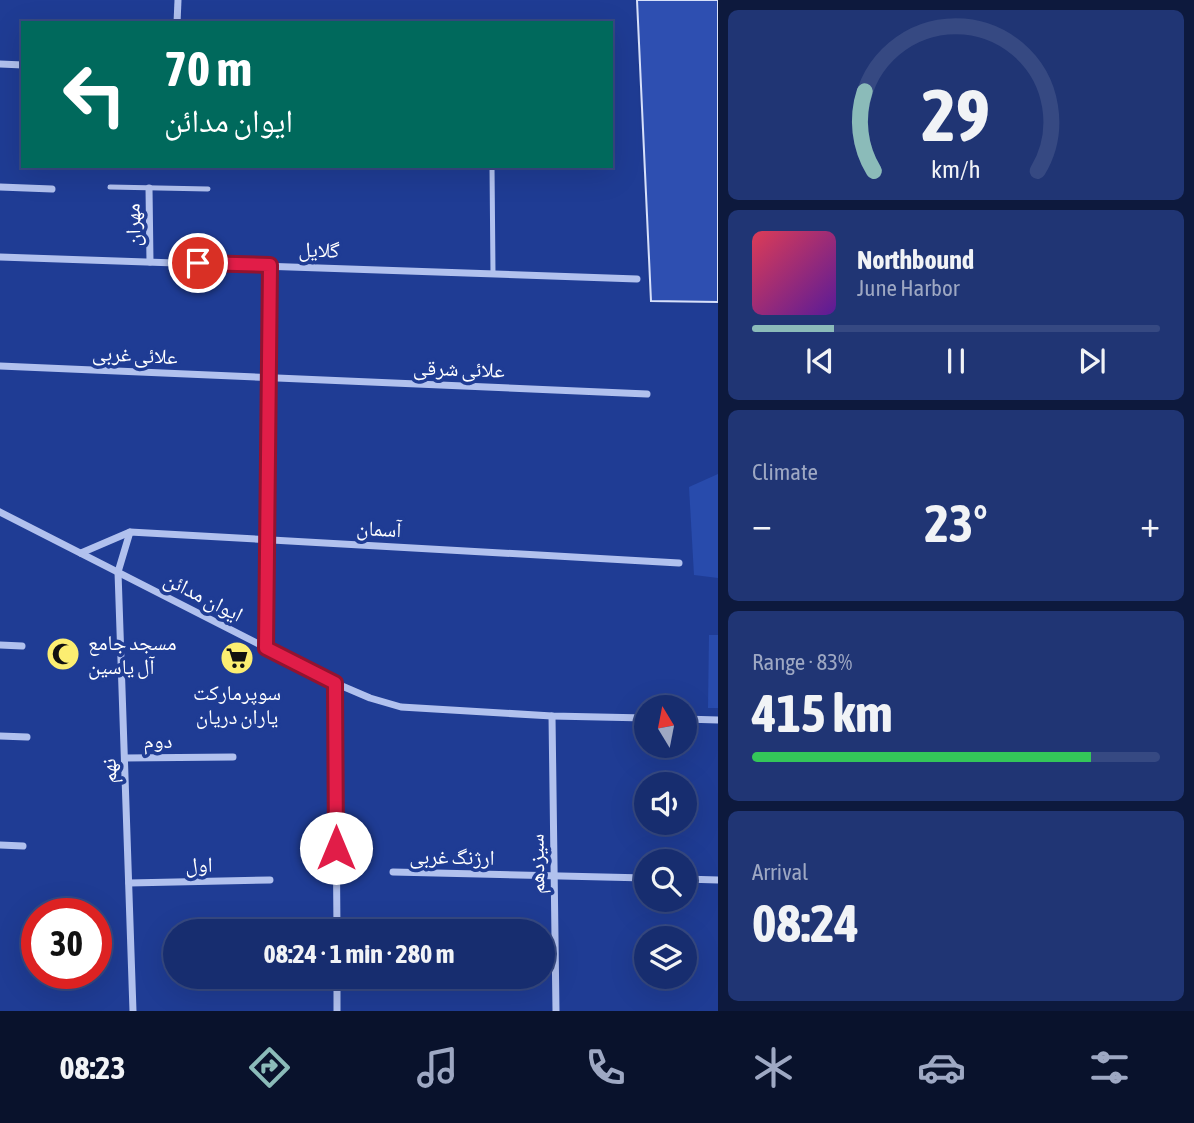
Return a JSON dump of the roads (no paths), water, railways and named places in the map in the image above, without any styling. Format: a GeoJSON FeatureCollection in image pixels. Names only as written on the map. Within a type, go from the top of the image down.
{"type":"FeatureCollection","features":[{"type":"Feature","properties":{"kind":"street"},"geometry":{"type":"LineString","coordinates":[[177,21],[178,0]]}},
{"type":"Feature","properties":{"kind":"street"},"geometry":{"type":"LineString","coordinates":[[0,64],[21,65]]}},
{"type":"Feature","properties":{"kind":"street"},"geometry":{"type":"LineString","coordinates":[[0,187],[52,189]]}},
{"type":"Feature","properties":{"kind":"street","name":"مهران"},"geometry":{"type":"LineString","coordinates":[[149,188],[150,262]]}},
{"type":"Feature","properties":{"kind":"street","name":"گلایل"},"geometry":{"type":"LineString","coordinates":[[0,257],[637,279]]}},
{"type":"Feature","properties":{"kind":"street"},"geometry":{"type":"LineString","coordinates":[[266,648],[270,265]]}},
{"type":"Feature","properties":{"kind":"street","name":"علائی غربی"},"geometry":{"type":"LineString","coordinates":[[0,366],[269,378]]}},
{"type":"Feature","properties":{"kind":"street","name":"علائی شرقی"},"geometry":{"type":"LineString","coordinates":[[269,378],[648,394]]}},
{"type":"Feature","properties":{"kind":"street","name":"ایوان مدائن"},"geometry":{"type":"LineString","coordinates":[[0,512],[335,683],[370,698],[401,707],[634,718]]}},
{"type":"Feature","properties":{"kind":"street","name":"آسمان"},"geometry":{"type":"LineString","coordinates":[[81,553],[130,532],[679,563]]}},
{"type":"Feature","properties":{"kind":"street","name":"نهم"},"geometry":{"type":"LineString","coordinates":[[130,532],[118,572],[133,1011]]}},
{"type":"Feature","properties":{"kind":"street"},"geometry":{"type":"LineString","coordinates":[[0,645],[22,646]]}},
{"type":"Feature","properties":{"kind":"street"},"geometry":{"type":"LineString","coordinates":[[335,683],[337,919]]}},
{"type":"Feature","properties":{"kind":"street","name":"سیزدهم"},"geometry":{"type":"LineString","coordinates":[[552,716],[556,1011]]}},
{"type":"Feature","properties":{"kind":"street"},"geometry":{"type":"LineString","coordinates":[[697,719],[718,720]]}},
{"type":"Feature","properties":{"kind":"street"},"geometry":{"type":"LineString","coordinates":[[0,736],[27,737]]}},
{"type":"Feature","properties":{"kind":"street","name":"دوم"},"geometry":{"type":"LineString","coordinates":[[125,758],[233,757]]}},
{"type":"Feature","properties":{"kind":"street"},"geometry":{"type":"LineString","coordinates":[[0,845],[23,846]]}},
{"type":"Feature","properties":{"kind":"street","name":"ارژنگ غربی"},"geometry":{"type":"LineString","coordinates":[[393,872],[634,878]]}},
{"type":"Feature","properties":{"kind":"street"},"geometry":{"type":"LineString","coordinates":[[697,879],[718,880]]}},
{"type":"Feature","properties":{"kind":"street","name":"اول"},"geometry":{"type":"LineString","coordinates":[[129,883],[270,880]]}},
{"type":"Feature","properties":{"kind":"street"},"geometry":{"type":"LineString","coordinates":[[337,989],[338,1011]]}},
{"type":"Feature","properties":{"kind":"lane"},"geometry":{"type":"LineString","coordinates":[[492,168],[493,273]]}},
{"type":"Feature","properties":{"kind":"lane"},"geometry":{"type":"LineString","coordinates":[[110,187],[208,189]]}},
{"type":"Feature","properties":{"kind":"place","name":"مسجد جامع آل یاسین"},"geometry":{"type":"Point","coordinates":[63,654]}},
{"type":"Feature","properties":{"kind":"place","name":"سوپرمارکت یاران دریان"},"geometry":{"type":"Point","coordinates":[237,658]}}]}
